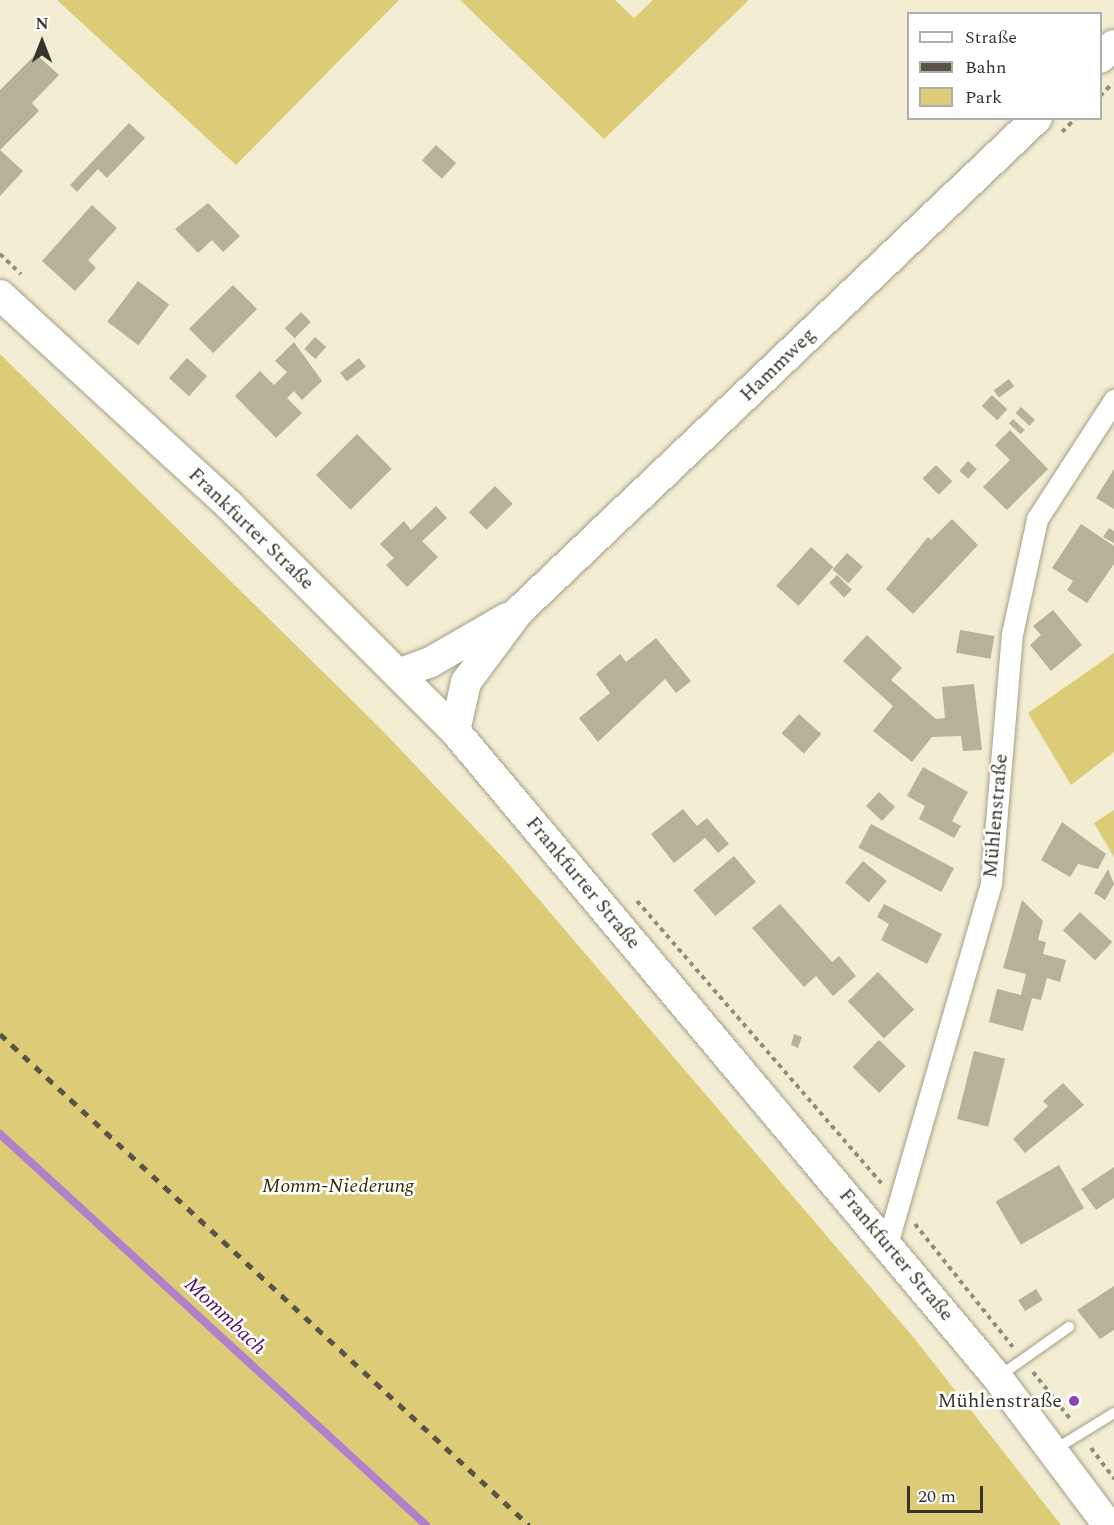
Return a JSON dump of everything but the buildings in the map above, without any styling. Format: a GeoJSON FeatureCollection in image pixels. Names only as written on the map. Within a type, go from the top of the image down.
{"type":"FeatureCollection","features":[{"type":"Feature","properties":{"kind":"main road"},"geometry":{"type":"LineString","coordinates":[[1102,57],[1114,45]]}},
{"type":"Feature","properties":{"kind":"main road","name":"Hammweg"},"geometry":{"type":"LineString","coordinates":[[455,731],[466,682],[519,611],[1035,120]]}},
{"type":"Feature","properties":{"kind":"main road","name":"Frankfurter Straße"},"geometry":{"type":"LineString","coordinates":[[0,295],[229,506],[455,731],[998,1377],[1108,1525]]}},
{"type":"Feature","properties":{"kind":"main road","name":"Hammweg"},"geometry":{"type":"LineString","coordinates":[[398,674],[429,663],[519,611]]}},
{"type":"Feature","properties":{"kind":"street","name":"Mühlenstraße"},"geometry":{"type":"LineString","coordinates":[[887,1244],[991,883],[1012,634],[1037,519],[1114,400]]}},
{"type":"Feature","properties":{"kind":"lane"},"geometry":{"type":"LineString","coordinates":[[998,1377],[1069,1327]]}},
{"type":"Feature","properties":{"kind":"lane"},"geometry":{"type":"LineString","coordinates":[[1054,1451],[1080,1432],[1114,1413]]}},
{"type":"Feature","properties":{"kind":"path"},"geometry":{"type":"LineString","coordinates":[[1102,95],[1114,83]]}},
{"type":"Feature","properties":{"kind":"path"},"geometry":{"type":"LineString","coordinates":[[635,898],[900,1204],[1080,1432],[1114,1479]]}},
{"type":"Feature","properties":{"kind":"green space"},"geometry":{"type":"Polygon","coordinates":[[[57,0],[399,0],[236,165],[57,0]]]}},
{"type":"Feature","properties":{"kind":"green space"},"geometry":{"type":"Polygon","coordinates":[[[460,0],[615,0],[634,18],[653,0],[749,0],[604,139],[460,0]]]}},
{"type":"Feature","properties":{"kind":"green space","name":"Momm-Niederung"},"geometry":{"type":"Polygon","coordinates":[[[0,354],[382,730],[506,861],[914,1338],[1061,1525],[0,1525],[0,354]]]}},
{"type":"Feature","properties":{"kind":"green space"},"geometry":{"type":"Polygon","coordinates":[[[1114,653],[1114,752],[1071,785],[1028,713],[1114,653]]]}},
{"type":"Feature","properties":{"kind":"green space"},"geometry":{"type":"Polygon","coordinates":[[[1114,810],[1114,857],[1094,823],[1114,810]]]}},
{"type":"Feature","properties":{"kind":"waterway","name":"Mommbach"},"geometry":{"type":"LineString","coordinates":[[0,1134],[426,1525]]}},
{"type":"Feature","properties":{"kind":"railway"},"geometry":{"type":"LineString","coordinates":[[0,1034],[529,1525]]}},
{"type":"Feature","properties":{"kind":"place","name":"Mühlenstraße"},"geometry":{"type":"Point","coordinates":[1074,1401]}}]}
